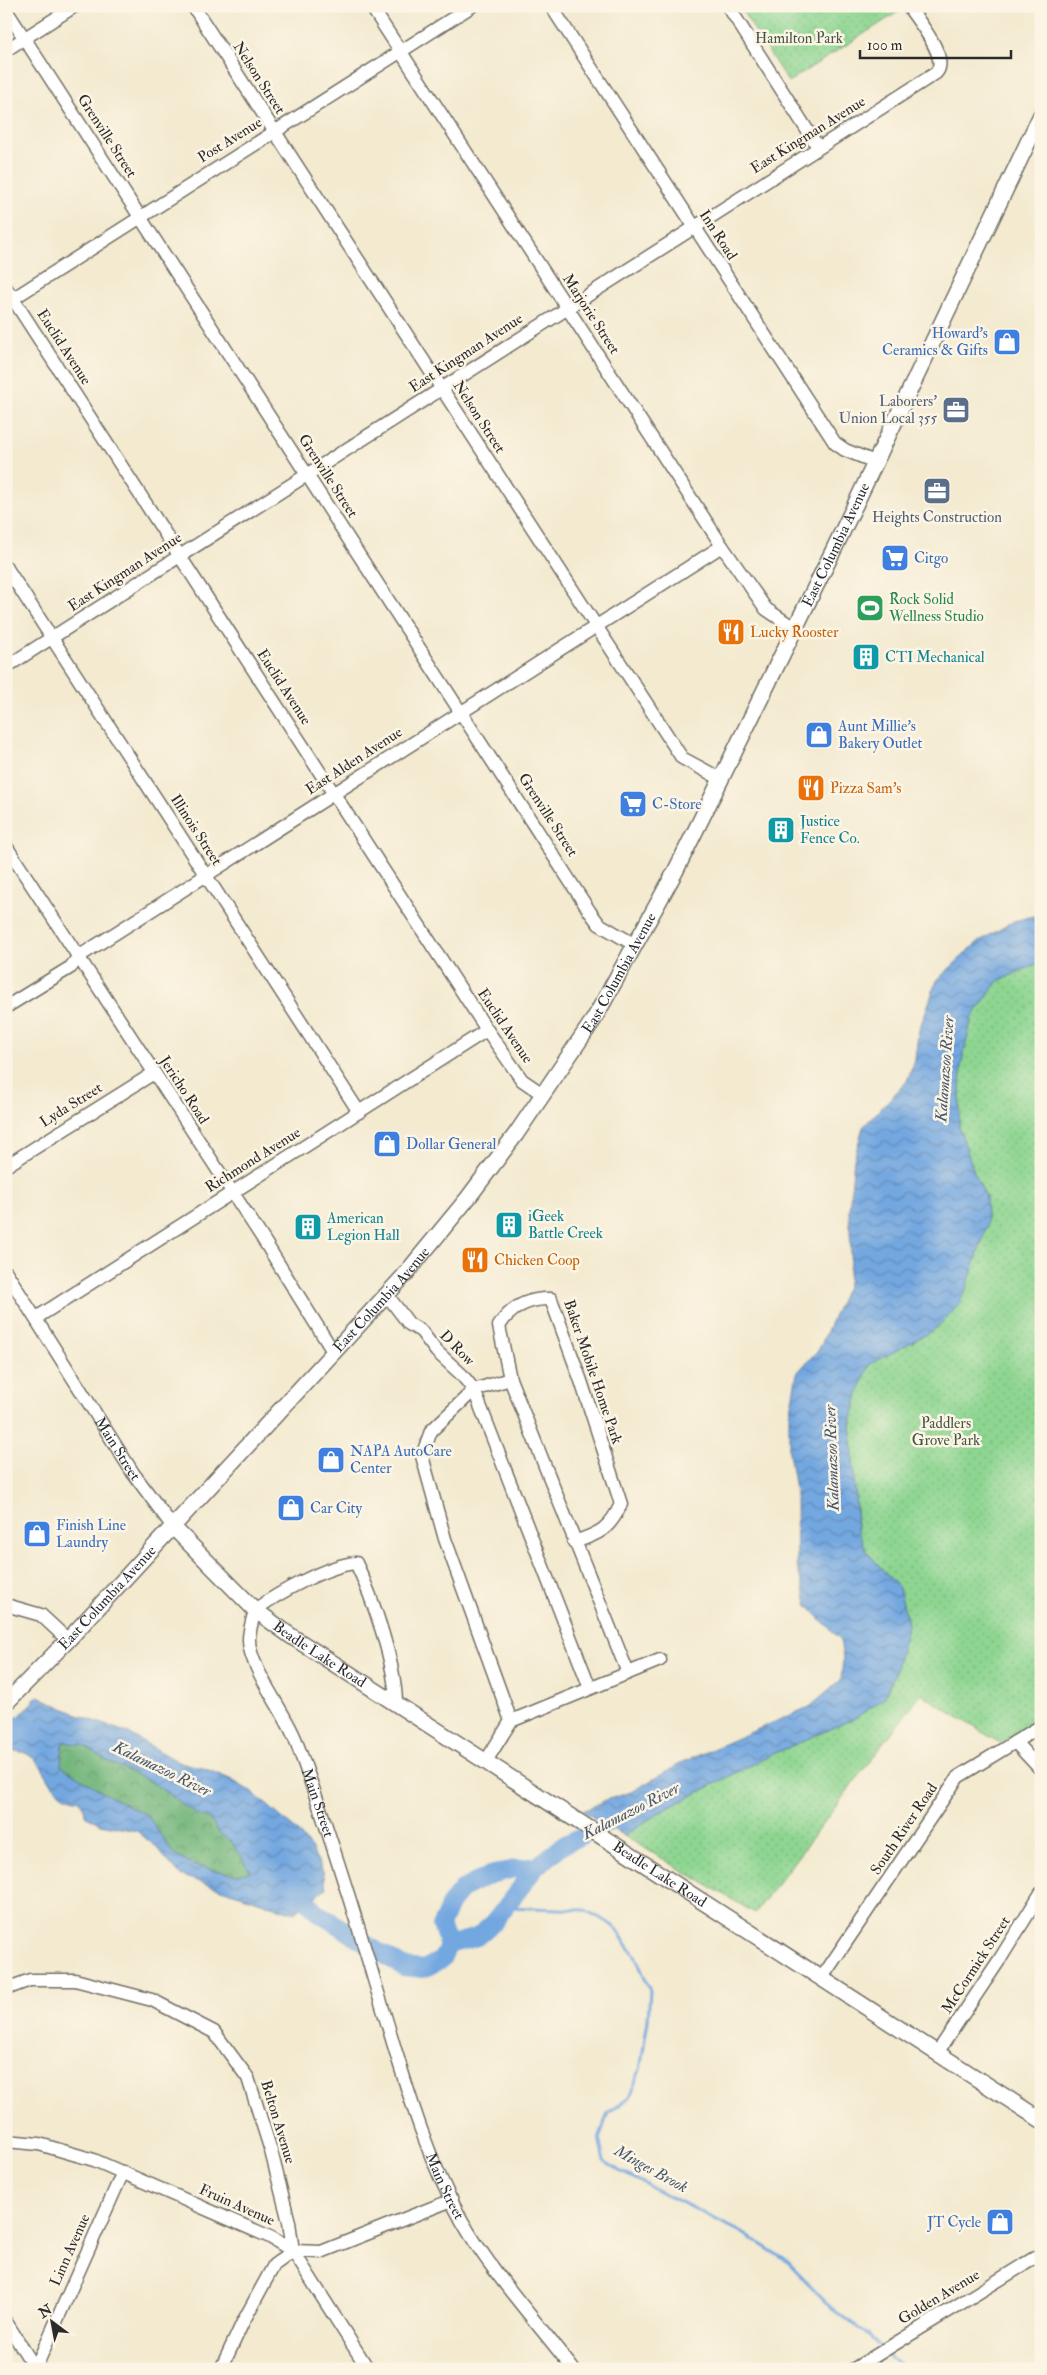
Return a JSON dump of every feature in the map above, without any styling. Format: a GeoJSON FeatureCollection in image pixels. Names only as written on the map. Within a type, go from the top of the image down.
{"type":"FeatureCollection","features":[{"type":"Feature","properties":{"kind":"main road","name":"East Columbia Avenue"},"geometry":{"type":"LineString","coordinates":[[6,1703],[174,1527],[390,1293],[468,1198],[544,1095],[594,1019],[675,872],[721,779],[1041,115]]}},
{"type":"Feature","properties":{"kind":"main road","name":"Main Street"},"geometry":{"type":"LineString","coordinates":[[174,1527],[255,1610]]}},
{"type":"Feature","properties":{"kind":"main road","name":"Beadle Lake Road"},"geometry":{"type":"LineString","coordinates":[[255,1610],[550,1804],[1041,2120]]}},
{"type":"Feature","properties":{"kind":"street"},"geometry":{"type":"LineString","coordinates":[[6,50],[75,6]]}},
{"type":"Feature","properties":{"kind":"street","name":"Nelson Street"},"geometry":{"type":"LineString","coordinates":[[193,6],[682,758],[721,779]]}},
{"type":"Feature","properties":{"kind":"street","name":"Marjorie Street"},"geometry":{"type":"LineString","coordinates":[[372,6],[722,546],[766,609],[794,628]]}},
{"type":"Feature","properties":{"kind":"street","name":"Post Avenue"},"geometry":{"type":"LineString","coordinates":[[8,296],[140,216],[472,6]]}},
{"type":"Feature","properties":{"kind":"street","name":"Inn Road"},"geometry":{"type":"LineString","coordinates":[[551,6],[835,443],[845,450],[875,462]]}},
{"type":"Feature","properties":{"kind":"street"},"geometry":{"type":"LineString","coordinates":[[728,6],[818,147]]}},
{"type":"Feature","properties":{"kind":"street","name":"East Kingman Avenue"},"geometry":{"type":"LineString","coordinates":[[6,667],[818,147],[936,74],[941,65],[939,54],[908,6]]}},
{"type":"Feature","properties":{"kind":"street","name":"Grenville Street"},"geometry":{"type":"LineString","coordinates":[[6,10],[590,912],[599,924],[635,945]]}},
{"type":"Feature","properties":{"kind":"street","name":"Euclid Avenue"},"geometry":{"type":"LineString","coordinates":[[8,296],[180,555],[487,1030],[522,1080],[544,1095]]}},
{"type":"Feature","properties":{"kind":"street","name":"East Alden Avenue"},"geometry":{"type":"LineString","coordinates":[[6,1007],[71,967],[78,957],[722,546]]}},
{"type":"Feature","properties":{"kind":"street","name":"Illinois Street"},"geometry":{"type":"LineString","coordinates":[[6,567],[359,1112]]}},
{"type":"Feature","properties":{"kind":"street","name":"Jericho Road"},"geometry":{"type":"LineString","coordinates":[[6,846],[263,1239],[334,1353]]}},
{"type":"Feature","properties":{"kind":"street","name":"Richmond Avenue"},"geometry":{"type":"LineString","coordinates":[[36,1318],[487,1030]]}},
{"type":"Feature","properties":{"kind":"street","name":"Lyda Street"},"geometry":{"type":"LineString","coordinates":[[6,1166],[154,1073]]}},
{"type":"Feature","properties":{"kind":"street","name":"Main Street"},"geometry":{"type":"LineString","coordinates":[[6,1272],[133,1473],[174,1527]]}},
{"type":"Feature","properties":{"kind":"street","name":"D Row"},"geometry":{"type":"LineString","coordinates":[[390,1293],[409,1324],[417,1328],[474,1390]]}},
{"type":"Feature","properties":{"kind":"street","name":"Baker Mobile Home Park"},"geometry":{"type":"LineString","coordinates":[[574,1542],[603,1532],[615,1518],[622,1504],[581,1381],[551,1299],[537,1298],[519,1305],[505,1316],[499,1326],[510,1379],[574,1542],[628,1673]]}},
{"type":"Feature","properties":{"kind":"street"},"geometry":{"type":"LineString","coordinates":[[510,1379],[474,1390],[431,1431],[422,1456],[445,1539],[511,1721]]}},
{"type":"Feature","properties":{"kind":"street"},"geometry":{"type":"LineString","coordinates":[[474,1390],[590,1688]]}},
{"type":"Feature","properties":{"kind":"street"},"geometry":{"type":"LineString","coordinates":[[255,1610],[272,1598],[343,1564],[356,1563],[384,1640],[396,1685],[396,1704]]}},
{"type":"Feature","properties":{"kind":"street"},"geometry":{"type":"LineString","coordinates":[[6,1605],[40,1615],[68,1640]]}},
{"type":"Feature","properties":{"kind":"street","name":"Main Street"},"geometry":{"type":"LineString","coordinates":[[255,1610],[249,1640],[253,1658],[295,1736],[335,1849],[400,2069],[425,2142],[462,2221],[482,2251],[573,2369]]}},
{"type":"Feature","properties":{"kind":"street"},"geometry":{"type":"LineString","coordinates":[[486,1761],[511,1721],[660,1660]]}},
{"type":"Feature","properties":{"kind":"street","name":"South River Road"},"geometry":{"type":"LineString","coordinates":[[821,1979],[958,1777],[1041,1726]]}},
{"type":"Feature","properties":{"kind":"street"},"geometry":{"type":"LineString","coordinates":[[1015,1742],[1041,1770]]}},
{"type":"Feature","properties":{"kind":"street","name":"McCormick Street"},"geometry":{"type":"LineString","coordinates":[[937,2053],[1041,1894]]}},
{"type":"Feature","properties":{"kind":"street","name":"Belton Avenue"},"geometry":{"type":"LineString","coordinates":[[6,1989],[30,1980],[74,1980],[152,2000],[214,2032],[248,2078],[289,2222],[292,2252],[368,2369]]}},
{"type":"Feature","properties":{"kind":"street","name":"Fruin Avenue"},"geometry":{"type":"LineString","coordinates":[[6,2141],[39,2144],[64,2150],[123,2172],[270,2236],[292,2252]]}},
{"type":"Feature","properties":{"kind":"street","name":"Linn Avenue"},"geometry":{"type":"LineString","coordinates":[[35,2368],[123,2172]]}},
{"type":"Feature","properties":{"kind":"street"},"geometry":{"type":"LineString","coordinates":[[221,2369],[246,2315],[274,2265],[292,2252],[321,2252],[452,2200]]}},
{"type":"Feature","properties":{"kind":"street","name":"Golden Avenue"},"geometry":{"type":"LineString","coordinates":[[854,2369],[1041,2254]]}},
{"type":"Feature","properties":{"kind":"street"},"geometry":{"type":"LineString","coordinates":[[6,2322],[35,2368]]}},
{"type":"Feature","properties":{"kind":"green space","name":"Hamilton Park"},"geometry":{"type":"Polygon","coordinates":[[[739,6],[901,6],[903,9],[788,82],[739,6]]]}},
{"type":"Feature","properties":{"kind":"green space","name":"Paddlers Grove Park"},"geometry":{"type":"Polygon","coordinates":[[[1041,962],[1041,1718],[1000,1743],[921,1694],[755,1913],[624,1836],[660,1812],[769,1756],[857,1717],[884,1698],[894,1675],[908,1624],[899,1588],[867,1552],[857,1529],[851,1423],[857,1397],[869,1365],[986,1198],[974,1172],[959,1127],[961,1066],[972,1017],[998,981],[1041,962]]]}},
{"type":"Feature","properties":{"kind":"green space"},"geometry":{"type":"Polygon","coordinates":[[[63,1741],[83,1745],[108,1761],[153,1783],[196,1814],[210,1820],[220,1834],[231,1841],[252,1872],[237,1875],[192,1865],[174,1855],[147,1815],[113,1798],[61,1766],[63,1741]]]}},
{"type":"Feature","properties":{"kind":"water"},"geometry":{"type":"Polygon","coordinates":[[[1041,914],[1041,962],[998,981],[972,1017],[961,1066],[959,1127],[974,1172],[986,1198],[987,1225],[965,1293],[955,1309],[934,1330],[869,1365],[857,1397],[851,1423],[857,1529],[867,1552],[899,1588],[908,1624],[894,1675],[884,1698],[857,1717],[769,1756],[660,1812],[624,1836],[583,1811],[606,1800],[631,1792],[685,1761],[811,1706],[841,1680],[843,1659],[840,1639],[808,1606],[797,1566],[796,1496],[789,1452],[789,1416],[797,1373],[819,1349],[848,1284],[851,1250],[849,1211],[854,1159],[863,1127],[907,1081],[915,1060],[918,1033],[937,980],[978,942],[1014,921],[1041,914]]]}},
{"type":"Feature","properties":{"kind":"water"},"geometry":{"type":"Polygon","coordinates":[[[38,1696],[78,1715],[128,1733],[177,1761],[206,1769],[230,1779],[252,1792],[295,1829],[311,1848],[323,1871],[326,1888],[294,1913],[180,1875],[155,1846],[137,1831],[100,1824],[87,1816],[80,1800],[60,1793],[37,1761],[21,1752],[6,1750],[6,1731],[38,1696]],[[63,1742],[61,1766],[113,1798],[147,1815],[174,1855],[192,1865],[237,1875],[251,1872],[231,1841],[220,1834],[210,1820],[196,1814],[153,1783],[108,1761],[83,1745],[63,1742]]]}},
{"type":"Feature","properties":{"kind":"waterway","name":"Kalamazoo River"},"geometry":{"type":"LineString","coordinates":[[6,1723],[35,1729]]}},
{"type":"Feature","properties":{"kind":"waterway","name":"Kalamazoo River"},"geometry":{"type":"LineString","coordinates":[[294,1885],[318,1913],[403,1967],[424,1969],[442,1959],[448,1945],[441,1925],[450,1904],[462,1889],[490,1875],[537,1866],[565,1844],[626,1814]]}},
{"type":"Feature","properties":{"kind":"waterway","name":"Kalamazoo River"},"geometry":{"type":"LineString","coordinates":[[448,1945],[477,1937],[494,1922],[537,1866]]}},
{"type":"Feature","properties":{"kind":"waterway","name":"Minges Brook"},"geometry":{"type":"LineString","coordinates":[[506,1907],[585,1910],[613,1925],[636,1957],[650,1991],[648,2020],[640,2070],[629,2098],[608,2113],[599,2139],[604,2161],[621,2172],[741,2232],[787,2261],[836,2312],[868,2333],[881,2348]]}},
{"type":"Feature","properties":{"kind":"waterway","name":"Minges Brook"},"geometry":{"type":"LineString","coordinates":[[885,2352],[892,2360],[909,2369]]}},
{"type":"Feature","properties":{"kind":"place","name":"Howard's Ceramics & Gifts"},"geometry":{"type":"Point","coordinates":[1007,342]}},
{"type":"Feature","properties":{"kind":"place","name":"Laborers' Union Local 355"},"geometry":{"type":"Point","coordinates":[956,410]}},
{"type":"Feature","properties":{"kind":"place","name":"Heights Construction"},"geometry":{"type":"Point","coordinates":[937,491]}},
{"type":"Feature","properties":{"kind":"place","name":"Citgo"},"geometry":{"type":"Point","coordinates":[895,558]}},
{"type":"Feature","properties":{"kind":"place","name":"Rock Solid Wellness Studio"},"geometry":{"type":"Point","coordinates":[870,608]}},
{"type":"Feature","properties":{"kind":"place","name":"Lucky Rooster"},"geometry":{"type":"Point","coordinates":[731,632]}},
{"type":"Feature","properties":{"kind":"place","name":"CTI Mechanical"},"geometry":{"type":"Point","coordinates":[866,657]}},
{"type":"Feature","properties":{"kind":"place","name":"Aunt Millie's Bakery Outlet"},"geometry":{"type":"Point","coordinates":[819,735]}},
{"type":"Feature","properties":{"kind":"place","name":"Pizza Sam's"},"geometry":{"type":"Point","coordinates":[811,788]}},
{"type":"Feature","properties":{"kind":"place","name":"C-Store"},"geometry":{"type":"Point","coordinates":[633,804]}},
{"type":"Feature","properties":{"kind":"place","name":"Justice Fence Co."},"geometry":{"type":"Point","coordinates":[781,830]}},
{"type":"Feature","properties":{"kind":"place","name":"Dollar General"},"geometry":{"type":"Point","coordinates":[387,1144]}},
{"type":"Feature","properties":{"kind":"place","name":"iGeek Battle Creek"},"geometry":{"type":"Point","coordinates":[509,1225]}},
{"type":"Feature","properties":{"kind":"place","name":"American Legion Hall"},"geometry":{"type":"Point","coordinates":[308,1227]}},
{"type":"Feature","properties":{"kind":"place","name":"Chicken Coop"},"geometry":{"type":"Point","coordinates":[475,1260]}},
{"type":"Feature","properties":{"kind":"place","name":"NAPA AutoCare Center"},"geometry":{"type":"Point","coordinates":[331,1460]}},
{"type":"Feature","properties":{"kind":"place","name":"Car City"},"geometry":{"type":"Point","coordinates":[291,1508]}},
{"type":"Feature","properties":{"kind":"place","name":"Finish Line Laundry"},"geometry":{"type":"Point","coordinates":[37,1534]}},
{"type":"Feature","properties":{"kind":"place","name":"JT Cycle"},"geometry":{"type":"Point","coordinates":[1000,2222]}}]}
